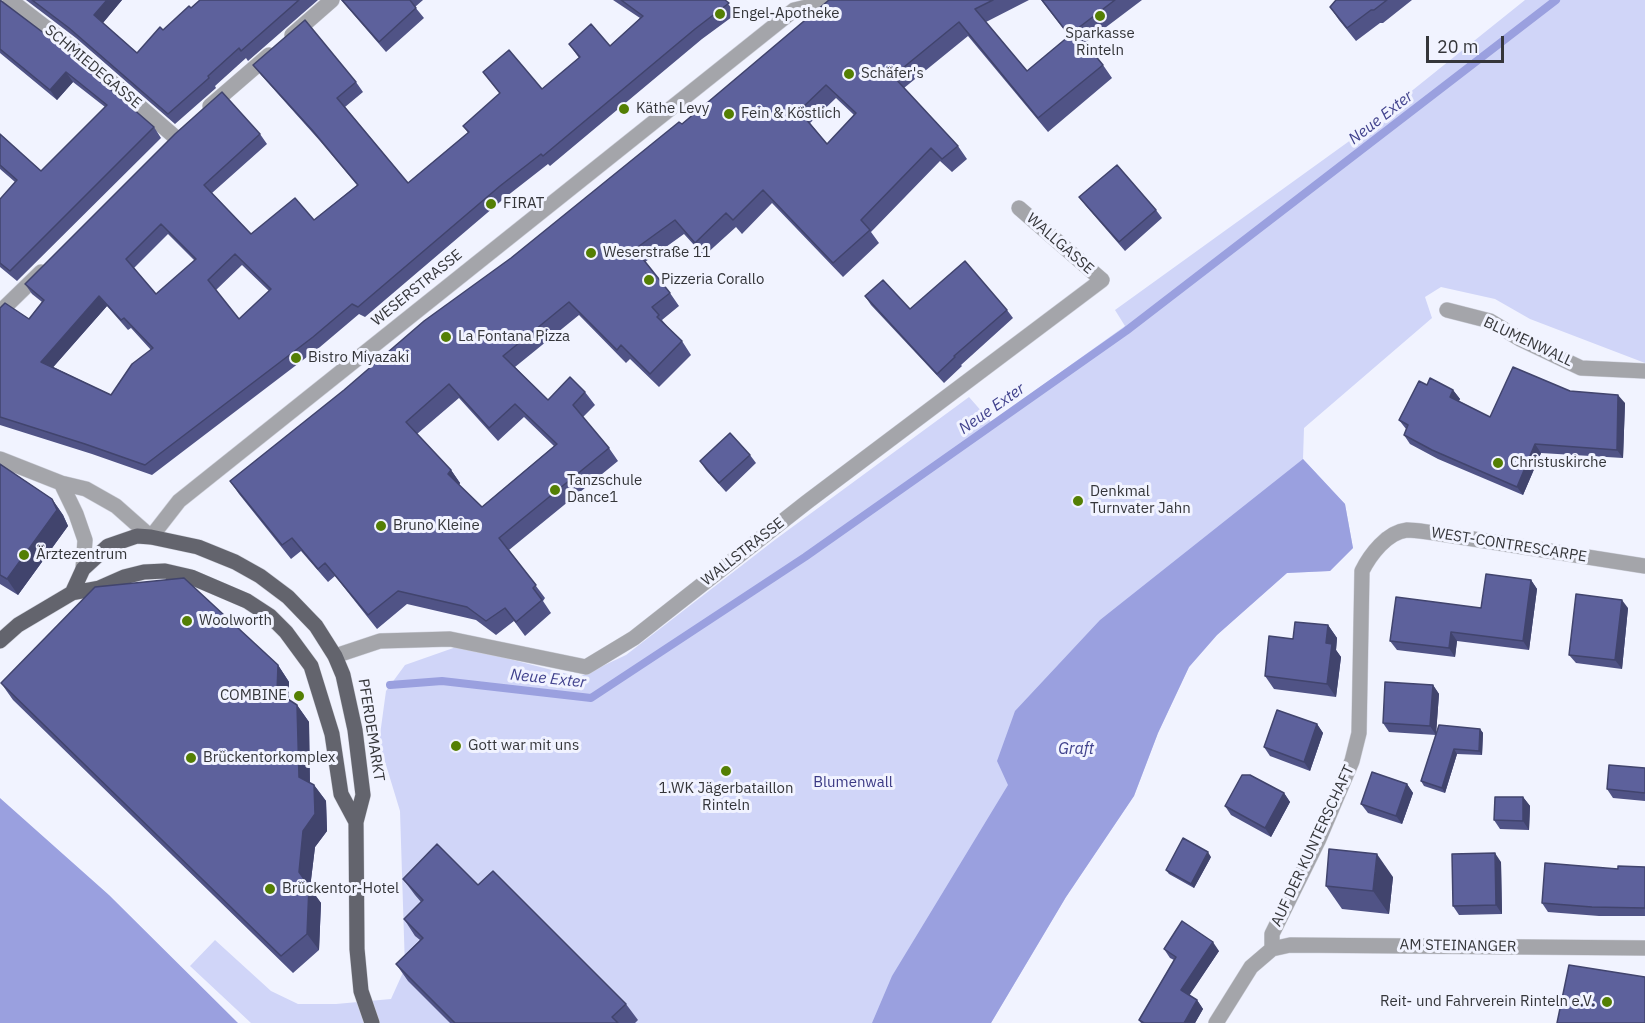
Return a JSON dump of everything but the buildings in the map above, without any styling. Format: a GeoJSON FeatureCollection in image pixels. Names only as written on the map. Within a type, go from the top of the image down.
{"type":"FeatureCollection","features":[{"type":"Feature","properties":{"kind":"main road"},"geometry":{"type":"LineString","coordinates":[[0,641],[18,625],[72,592],[83,569],[108,546],[137,536],[151,537]]}},
{"type":"Feature","properties":{"kind":"main road","name":"PFERDEMARKT"},"geometry":{"type":"LineString","coordinates":[[151,537],[198,547],[235,562],[260,576],[288,597],[304,613],[316,626],[335,656],[349,695],[363,795],[356,822],[357,949],[361,991],[372,1023]]}},
{"type":"Feature","properties":{"kind":"main road","name":"PFERDEMARKT"},"geometry":{"type":"LineString","coordinates":[[72,592],[99,588],[124,577],[144,572],[165,571],[190,577],[247,600],[270,616],[296,643],[311,666],[332,734],[341,794],[356,822]]}},
{"type":"Feature","properties":{"kind":"street","name":"SCHMIEDEGASSE"},"geometry":{"type":"LineString","coordinates":[[10,0],[70,46],[175,137]]}},
{"type":"Feature","properties":{"kind":"street"},"geometry":{"type":"LineString","coordinates":[[202,113],[333,0]]}},
{"type":"Feature","properties":{"kind":"street"},"geometry":{"type":"LineString","coordinates":[[789,5],[820,4],[825,0]]}},
{"type":"Feature","properties":{"kind":"street","name":"WESERSTRASSE"},"geometry":{"type":"LineString","coordinates":[[151,537],[179,501],[789,5]]}},
{"type":"Feature","properties":{"kind":"street","name":"WALLGASSE"},"geometry":{"type":"LineString","coordinates":[[1019,208],[1102,280]]}},
{"type":"Feature","properties":{"kind":"street"},"geometry":{"type":"LineString","coordinates":[[0,312],[50,262]]}},
{"type":"Feature","properties":{"kind":"street","name":"WALLSTRASSE"},"geometry":{"type":"LineString","coordinates":[[335,656],[380,640],[450,639],[586,667],[634,638],[790,515],[1102,280]]}},
{"type":"Feature","properties":{"kind":"street","name":"BLUMENWALL"},"geometry":{"type":"LineString","coordinates":[[1447,310],[1490,321],[1520,339],[1581,368],[1645,371]]}},
{"type":"Feature","properties":{"kind":"street"},"geometry":{"type":"LineString","coordinates":[[0,459],[61,483],[86,489],[116,506],[151,537]]}},
{"type":"Feature","properties":{"kind":"street"},"geometry":{"type":"LineString","coordinates":[[61,483],[85,540],[83,569]]}},
{"type":"Feature","properties":{"kind":"street","name":"WEST-CONTRESCARPE"},"geometry":{"type":"LineString","coordinates":[[1379,548],[1389,537],[1405,530],[1645,566]]}},
{"type":"Feature","properties":{"kind":"street","name":"AUF DER KUNTERSCHAFT"},"geometry":{"type":"LineString","coordinates":[[1272,949],[1272,934],[1318,840],[1352,761],[1359,733],[1362,571],[1369,558],[1379,548]]}},
{"type":"Feature","properties":{"kind":"street","name":"AM STEINANGER"},"geometry":{"type":"LineString","coordinates":[[1272,949],[1290,945],[1645,948]]}},
{"type":"Feature","properties":{"kind":"street"},"geometry":{"type":"LineString","coordinates":[[1216,1023],[1251,967],[1272,949]]}},
{"type":"Feature","properties":{"kind":"green space","name":"Blumenwall"},"geometry":{"type":"Polygon","coordinates":[[[1525,0],[1645,0],[1645,363],[1530,319],[1495,299],[1441,287],[1425,297],[1432,318],[1304,428],[1303,459],[1345,504],[1353,548],[1330,571],[1287,573],[1217,635],[1189,667],[1158,733],[1134,796],[1066,897],[991,1023],[635,1023],[435,916],[434,955],[450,1023],[251,1023],[190,966],[215,940],[271,991],[298,1004],[336,1004],[391,999],[405,968],[400,811],[379,742],[386,691],[405,665],[459,646],[579,677],[626,655],[776,539],[969,397],[991,422],[1125,326],[1115,310],[1348,142],[1525,0]]]}},
{"type":"Feature","properties":{"kind":"water","name":"Graft"},"geometry":{"type":"Polygon","coordinates":[[[1303,459],[1345,504],[1353,548],[1330,571],[1287,573],[1217,635],[1189,667],[1158,733],[1134,796],[1066,897],[991,1023],[872,1023],[892,976],[1008,785],[997,761],[1015,711],[1100,620],[1303,459]]]}},
{"type":"Feature","properties":{"kind":"water"},"geometry":{"type":"Polygon","coordinates":[[[0,798],[109,895],[238,1023],[0,1023],[0,798]]]}},
{"type":"Feature","properties":{"kind":"waterway","name":"Neue Exter"},"geometry":{"type":"LineString","coordinates":[[390,685],[442,681],[591,698],[805,557],[1126,331],[1556,0]]}},
{"type":"Feature","properties":{"kind":"place","name":"Engel-Apotheke"},"geometry":{"type":"Point","coordinates":[720,14]}},
{"type":"Feature","properties":{"kind":"place","name":"Sparkasse Rinteln"},"geometry":{"type":"Point","coordinates":[1100,16]}},
{"type":"Feature","properties":{"kind":"place","name":"Schäfer's"},"geometry":{"type":"Point","coordinates":[849,74]}},
{"type":"Feature","properties":{"kind":"place","name":"Käthe Levy"},"geometry":{"type":"Point","coordinates":[624,109]}},
{"type":"Feature","properties":{"kind":"place","name":"Fein & Köstlich"},"geometry":{"type":"Point","coordinates":[729,114]}},
{"type":"Feature","properties":{"kind":"place","name":"FIRAT"},"geometry":{"type":"Point","coordinates":[491,204]}},
{"type":"Feature","properties":{"kind":"place","name":"Weserstraße 11"},"geometry":{"type":"Point","coordinates":[591,253]}},
{"type":"Feature","properties":{"kind":"place","name":"Pizzeria Corallo"},"geometry":{"type":"Point","coordinates":[649,280]}},
{"type":"Feature","properties":{"kind":"place","name":"La Fontana Pizza"},"geometry":{"type":"Point","coordinates":[446,337]}},
{"type":"Feature","properties":{"kind":"place","name":"Bistro Miyazaki"},"geometry":{"type":"Point","coordinates":[296,358]}},
{"type":"Feature","properties":{"kind":"place","name":"Christuskirche"},"geometry":{"type":"Point","coordinates":[1498,463]}},
{"type":"Feature","properties":{"kind":"place","name":"Tanzschule Dance1"},"geometry":{"type":"Point","coordinates":[555,490]}},
{"type":"Feature","properties":{"kind":"place","name":"Denkmal Turnvater Jahn"},"geometry":{"type":"Point","coordinates":[1078,501]}},
{"type":"Feature","properties":{"kind":"place","name":"Bruno Kleine"},"geometry":{"type":"Point","coordinates":[381,526]}},
{"type":"Feature","properties":{"kind":"place","name":"Ärztezentrum"},"geometry":{"type":"Point","coordinates":[24,555]}},
{"type":"Feature","properties":{"kind":"place","name":"Woolworth"},"geometry":{"type":"Point","coordinates":[187,621]}},
{"type":"Feature","properties":{"kind":"place","name":"COMBINE"},"geometry":{"type":"Point","coordinates":[299,696]}},
{"type":"Feature","properties":{"kind":"place","name":"Gott war mit uns"},"geometry":{"type":"Point","coordinates":[456,746]}},
{"type":"Feature","properties":{"kind":"place","name":"Brückentorkomplex"},"geometry":{"type":"Point","coordinates":[191,758]}},
{"type":"Feature","properties":{"kind":"place","name":"1.WK Jägerbataillon Rinteln"},"geometry":{"type":"Point","coordinates":[726,771]}},
{"type":"Feature","properties":{"kind":"place","name":"Brückentor-Hotel"},"geometry":{"type":"Point","coordinates":[270,889]}},
{"type":"Feature","properties":{"kind":"place","name":"Reit- und Fahrverein Rinteln e.V."},"geometry":{"type":"Point","coordinates":[1607,1002]}}]}
